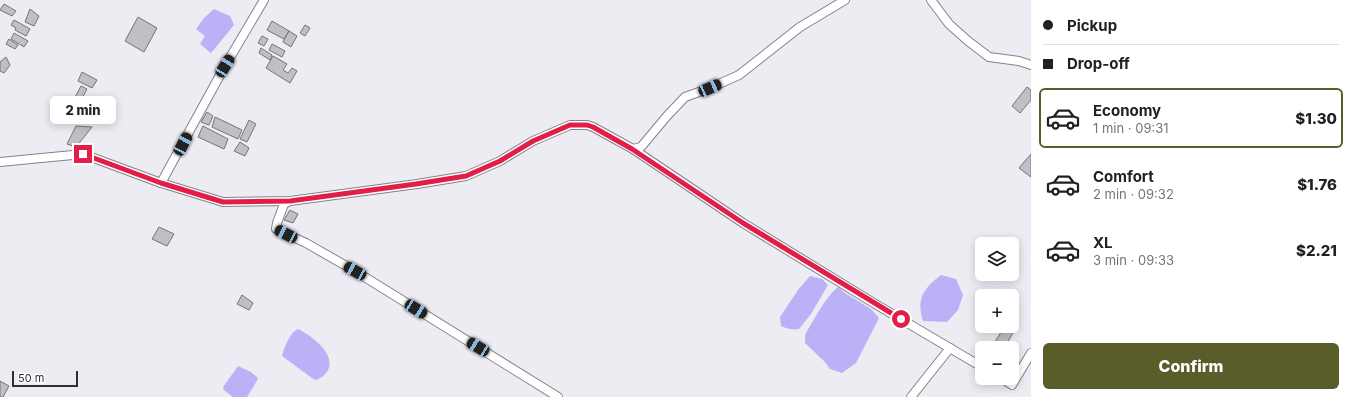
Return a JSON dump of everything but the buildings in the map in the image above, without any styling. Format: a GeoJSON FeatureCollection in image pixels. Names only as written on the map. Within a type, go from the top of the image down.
{"type":"FeatureCollection","features":[{"type":"Feature","properties":{"kind":"street"},"geometry":{"type":"LineString","coordinates":[[161,183],[225,66],[264,0]]}},
{"type":"Feature","properties":{"kind":"street"},"geometry":{"type":"LineString","coordinates":[[632,149],[641,147],[685,97],[740,75],[800,27],[845,0]]}},
{"type":"Feature","properties":{"kind":"street"},"geometry":{"type":"LineString","coordinates":[[931,0],[949,24],[989,57],[1019,61],[1031,65]]}},
{"type":"Feature","properties":{"kind":"street"},"geometry":{"type":"LineString","coordinates":[[0,162],[83,154],[161,183],[223,202],[290,201],[466,176],[500,161],[533,141],[570,125],[587,125],[632,149],[743,223],[975,363]]}},
{"type":"Feature","properties":{"kind":"street"},"geometry":{"type":"LineString","coordinates":[[290,201],[284,204],[276,229],[306,243],[355,271],[558,397]]}},
{"type":"Feature","properties":{"kind":"street"},"geometry":{"type":"LineString","coordinates":[[911,397],[950,348]]}},
{"type":"Feature","properties":{"kind":"street"},"geometry":{"type":"LineString","coordinates":[[1019,373],[1031,353]]}},
{"type":"Feature","properties":{"kind":"shaded area"},"geometry":{"type":"Polygon","coordinates":[[[214,9],[230,16],[234,25],[211,53],[200,44],[205,36],[196,29],[204,18],[214,9]]]}},
{"type":"Feature","properties":{"kind":"shaded area"},"geometry":{"type":"Polygon","coordinates":[[[941,275],[956,279],[963,295],[958,310],[947,322],[923,321],[920,306],[921,300],[930,285],[941,275]]]}},
{"type":"Feature","properties":{"kind":"shaded area"},"geometry":{"type":"Polygon","coordinates":[[[810,276],[822,279],[828,285],[811,314],[799,329],[790,329],[781,326],[780,317],[798,290],[810,276]]]}},
{"type":"Feature","properties":{"kind":"shaded area"},"geometry":{"type":"Polygon","coordinates":[[[838,287],[871,309],[879,318],[856,363],[842,373],[830,369],[825,362],[805,343],[807,331],[825,302],[838,287]]]}},
{"type":"Feature","properties":{"kind":"shaded area"},"geometry":{"type":"Polygon","coordinates":[[[298,329],[315,340],[329,358],[330,364],[328,370],[321,378],[315,380],[282,356],[292,333],[298,329]]]}},
{"type":"Feature","properties":{"kind":"shaded area"},"geometry":{"type":"Polygon","coordinates":[[[238,366],[251,372],[258,379],[247,397],[233,397],[224,390],[223,387],[238,366]]]}},
{"type":"Feature","properties":{"kind":"route"},"geometry":{"type":"LineString","coordinates":[[83,154],[161,183],[223,202],[290,201],[466,176],[500,161],[533,141],[570,125],[587,125],[632,149],[743,223],[901,319]]}}]}
